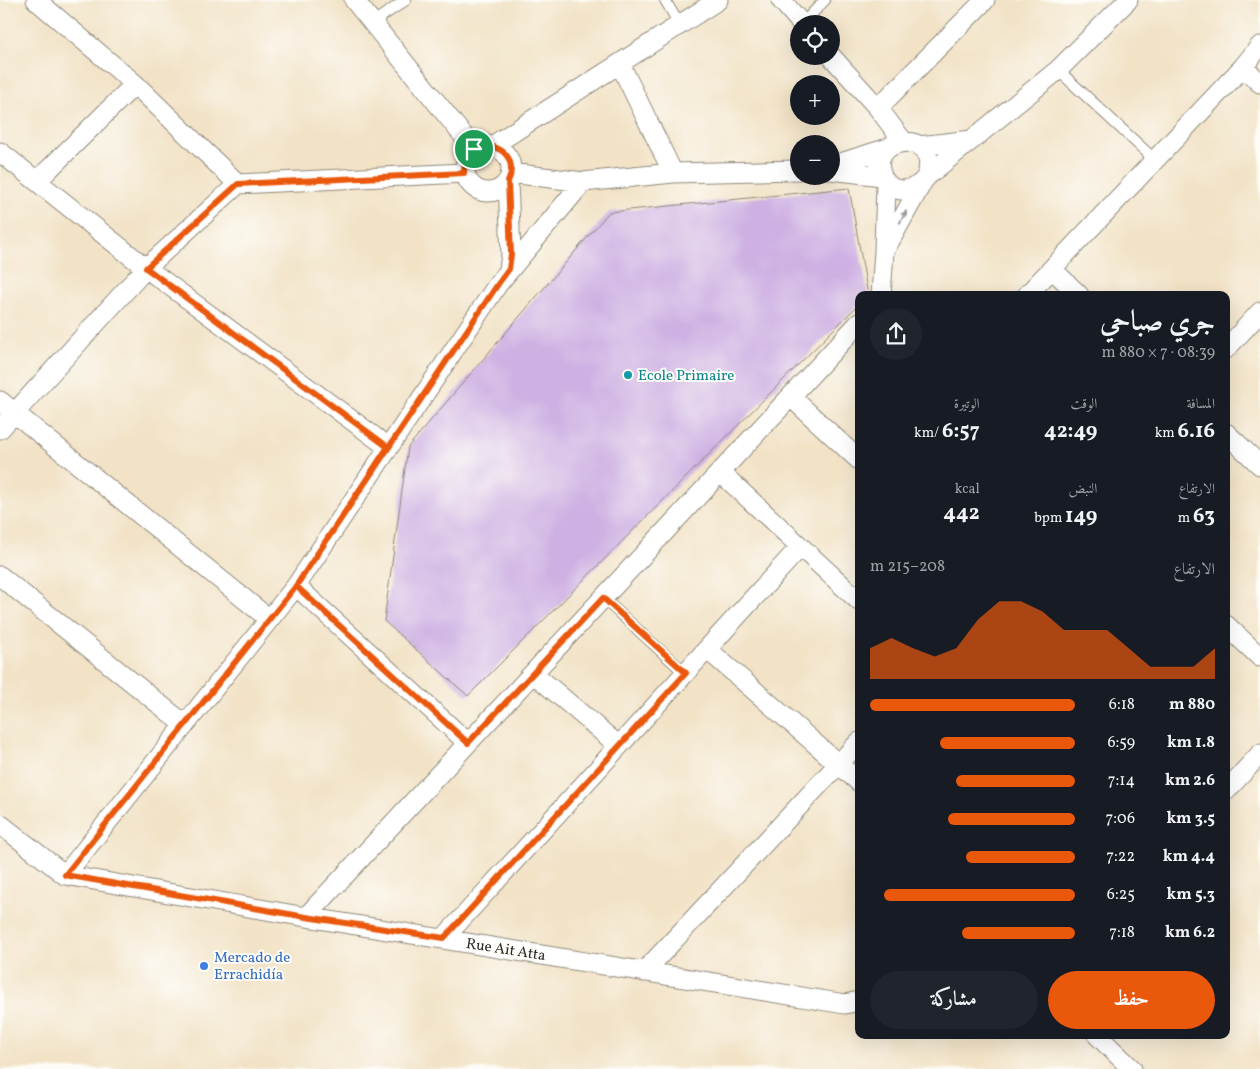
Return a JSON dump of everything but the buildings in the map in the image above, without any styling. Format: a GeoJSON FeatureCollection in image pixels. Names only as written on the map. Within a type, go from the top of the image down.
{"type":"FeatureCollection","features":[{"type":"Feature","properties":{"kind":"street"},"geometry":{"type":"LineString","coordinates":[[36,0],[135,84],[238,184]]}},
{"type":"Feature","properties":{"kind":"street"},"geometry":{"type":"LineString","coordinates":[[354,0],[372,23],[483,148],[501,149],[507,156],[511,164],[509,178],[511,254],[509,269]]}},
{"type":"Feature","properties":{"kind":"street"},"geometry":{"type":"LineString","coordinates":[[718,0],[620,64],[468,156],[464,164],[464,173],[473,188],[481,192],[496,191],[509,178],[582,182],[673,173],[790,170]]}},
{"type":"Feature","properties":{"kind":"street"},"geometry":{"type":"LineString","coordinates":[[781,0],[794,15]]}},
{"type":"Feature","properties":{"kind":"street"},"geometry":{"type":"LineString","coordinates":[[878,108],[985,0]]}},
{"type":"Feature","properties":{"kind":"street"},"geometry":{"type":"LineString","coordinates":[[840,172],[884,179],[892,187],[908,190],[915,188],[1058,70],[1128,0]]}},
{"type":"Feature","properties":{"kind":"street"},"geometry":{"type":"LineString","coordinates":[[1031,291],[1243,67],[1260,46]]}},
{"type":"Feature","properties":{"kind":"street"},"geometry":{"type":"LineString","coordinates":[[620,64],[673,173]]}},
{"type":"Feature","properties":{"kind":"street"},"geometry":{"type":"LineString","coordinates":[[839,65],[878,108],[903,145],[929,159],[930,168],[925,180],[884,251]]}},
{"type":"Feature","properties":{"kind":"street"},"geometry":{"type":"LineString","coordinates":[[1243,67],[1260,83]]}},
{"type":"Feature","properties":{"kind":"street"},"geometry":{"type":"LineString","coordinates":[[37,181],[135,84]]}},
{"type":"Feature","properties":{"kind":"street"},"geometry":{"type":"LineString","coordinates":[[840,163],[903,145],[972,140]]}},
{"type":"Feature","properties":{"kind":"street"},"geometry":{"type":"LineString","coordinates":[[881,291],[884,251],[884,179],[880,161],[883,154],[903,145]]}},
{"type":"Feature","properties":{"kind":"street"},"geometry":{"type":"LineString","coordinates":[[0,152],[146,268],[388,447]]}},
{"type":"Feature","properties":{"kind":"street"},"geometry":{"type":"LineString","coordinates":[[0,429],[146,268],[238,184],[464,173]]}},
{"type":"Feature","properties":{"kind":"street"},"geometry":{"type":"LineString","coordinates":[[0,824],[65,875],[296,586],[498,284],[582,182]]}},
{"type":"Feature","properties":{"kind":"street"},"geometry":{"type":"LineString","coordinates":[[1052,269],[1075,291]]}},
{"type":"Feature","properties":{"kind":"street"},"geometry":{"type":"LineString","coordinates":[[1230,345],[1260,312]]}},
{"type":"Feature","properties":{"kind":"street"},"geometry":{"type":"LineString","coordinates":[[306,917],[855,327]]}},
{"type":"Feature","properties":{"kind":"street"},"geometry":{"type":"LineString","coordinates":[[791,396],[855,456]]}},
{"type":"Feature","properties":{"kind":"street"},"geometry":{"type":"LineString","coordinates":[[0,401],[268,619]]}},
{"type":"Feature","properties":{"kind":"street"},"geometry":{"type":"LineString","coordinates":[[1230,437],[1260,465]]}},
{"type":"Feature","properties":{"kind":"street"},"geometry":{"type":"LineString","coordinates":[[720,472],[855,597]]}},
{"type":"Feature","properties":{"kind":"street"},"geometry":{"type":"LineString","coordinates":[[444,938],[800,547]]}},
{"type":"Feature","properties":{"kind":"street"},"geometry":{"type":"LineString","coordinates":[[0,576],[184,724]]}},
{"type":"Feature","properties":{"kind":"street"},"geometry":{"type":"LineString","coordinates":[[296,586],[468,743]]}},
{"type":"Feature","properties":{"kind":"street"},"geometry":{"type":"LineString","coordinates":[[1230,629],[1260,657]]}},
{"type":"Feature","properties":{"kind":"street"},"geometry":{"type":"LineString","coordinates":[[707,649],[855,778]]}},
{"type":"Feature","properties":{"kind":"street"},"geometry":{"type":"LineString","coordinates":[[533,673],[619,746]]}},
{"type":"Feature","properties":{"kind":"street"},"geometry":{"type":"LineString","coordinates":[[644,972],[855,746]]}},
{"type":"Feature","properties":{"kind":"street"},"geometry":{"type":"LineString","coordinates":[[1230,786],[1260,754]]}},
{"type":"Feature","properties":{"kind":"street","name":"Rue Ait Atta"},"geometry":{"type":"LineString","coordinates":[[65,875],[306,917],[644,972],[845,1004],[855,1002]]}},
{"type":"Feature","properties":{"kind":"street"},"geometry":{"type":"LineString","coordinates":[[1101,1039],[1132,1069]]}},
{"type":"Feature","properties":{"kind":"lane"},"geometry":{"type":"LineString","coordinates":[[372,23],[406,0]]}},
{"type":"Feature","properties":{"kind":"lane"},"geometry":{"type":"LineString","coordinates":[[665,0],[679,24]]}},
{"type":"Feature","properties":{"kind":"lane"},"geometry":{"type":"LineString","coordinates":[[811,15],[825,0]]}},
{"type":"Feature","properties":{"kind":"lane"},"geometry":{"type":"LineString","coordinates":[[1058,70],[1155,160]]}},
{"type":"Feature","properties":{"kind":"lane"},"geometry":{"type":"LineString","coordinates":[[603,598],[686,673]]}},
{"type":"Feature","properties":{"kind":"place","name":"Ecole Primaire"},"geometry":{"type":"Point","coordinates":[628,375]}},
{"type":"Feature","properties":{"kind":"place","name":"Mercado de Errachidía"},"geometry":{"type":"Point","coordinates":[204,966]}},
{"type":"Feature","properties":{"kind":"route"},"geometry":{"type":"LineString","coordinates":[[474,149],[464,164],[464,173],[238,184],[146,268],[388,447],[296,586],[468,743],[603,598],[686,673],[444,938],[306,917],[65,875],[296,586],[509,269],[511,254],[508,220],[508,182],[511,164],[501,149],[483,146],[474,149]]}}]}
